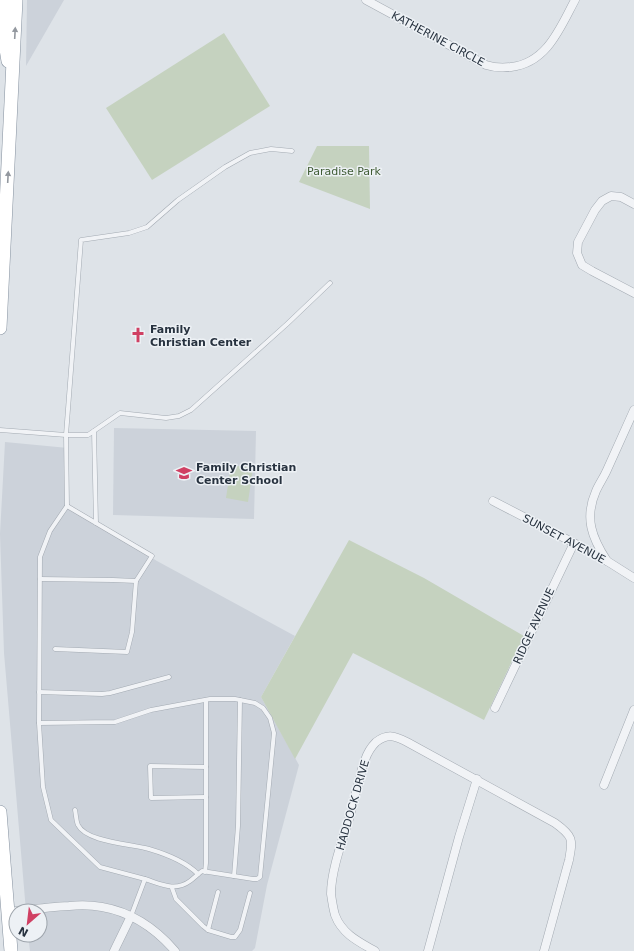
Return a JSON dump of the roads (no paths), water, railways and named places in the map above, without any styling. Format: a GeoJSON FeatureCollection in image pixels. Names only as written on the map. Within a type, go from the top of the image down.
{"type":"FeatureCollection","features":[{"type":"Feature","properties":{"kind":"highway"},"geometry":{"type":"LineString","coordinates":[[4,0],[3,30],[12,89]]}},
{"type":"Feature","properties":{"kind":"highway"},"geometry":{"type":"LineString","coordinates":[[0,328],[16,0]]}},
{"type":"Feature","properties":{"kind":"highway"},"geometry":{"type":"LineString","coordinates":[[0,812],[9,903]]}},
{"type":"Feature","properties":{"kind":"street","name":"KATHERINE CIRCLE"},"geometry":{"type":"LineString","coordinates":[[366,0],[486,65],[503,68],[516,67],[527,63],[543,52],[552,42],[560,29],[575,0]]}},
{"type":"Feature","properties":{"kind":"street"},"geometry":{"type":"LineString","coordinates":[[634,204],[621,197],[611,196],[602,201],[595,210],[578,242],[577,253],[582,265],[634,293]]}},
{"type":"Feature","properties":{"kind":"street"},"geometry":{"type":"LineString","coordinates":[[607,561],[598,548],[593,534],[590,516],[591,506],[634,410]]}},
{"type":"Feature","properties":{"kind":"street","name":"SUNSET AVENUE"},"geometry":{"type":"LineString","coordinates":[[493,502],[574,543],[634,578]]}},
{"type":"Feature","properties":{"kind":"street","name":"RIDGE AVENUE"},"geometry":{"type":"LineString","coordinates":[[495,708],[574,543]]}},
{"type":"Feature","properties":{"kind":"street"},"geometry":{"type":"LineString","coordinates":[[604,785],[634,710]]}},
{"type":"Feature","properties":{"kind":"street","name":"HADDOCK DRIVE"},"geometry":{"type":"LineString","coordinates":[[375,951],[354,940],[340,924],[332,903],[331,893],[333,877],[364,761],[368,752],[375,743],[382,738],[392,736],[477,779],[555,823],[571,838],[572,846],[569,860],[544,951]]}},
{"type":"Feature","properties":{"kind":"street"},"geometry":{"type":"LineString","coordinates":[[428,951],[459,837],[477,779]]}},
{"type":"Feature","properties":{"kind":"street"},"geometry":{"type":"LineString","coordinates":[[48,907],[87,905],[116,910],[144,923],[157,933],[175,951]]}},
{"type":"Feature","properties":{"kind":"street"},"geometry":{"type":"LineString","coordinates":[[114,951],[131,916]]}},
{"type":"Feature","properties":{"kind":"lane"},"geometry":{"type":"LineString","coordinates":[[39,723],[115,722],[151,710],[206,700],[240,700],[255,703],[263,708],[270,718],[274,733],[260,877],[253,879],[202,871],[189,882],[172,888],[100,866],[51,820],[43,787],[39,723],[40,557],[50,532],[67,506],[66,435],[80,240],[129,233],[147,227],[178,200],[225,167],[250,153],[271,149],[292,151]]}},
{"type":"Feature","properties":{"kind":"lane"},"geometry":{"type":"LineString","coordinates":[[0,430],[66,435],[88,435],[120,413],[166,418],[179,416],[191,410],[287,324],[330,283]]}},
{"type":"Feature","properties":{"kind":"lane"},"geometry":{"type":"LineString","coordinates":[[94,431],[96,523]]}},
{"type":"Feature","properties":{"kind":"lane"},"geometry":{"type":"LineString","coordinates":[[55,649],[127,652],[132,632],[136,581],[152,556],[67,506]]}},
{"type":"Feature","properties":{"kind":"lane"},"geometry":{"type":"LineString","coordinates":[[40,578],[136,581]]}},
{"type":"Feature","properties":{"kind":"lane"},"geometry":{"type":"LineString","coordinates":[[39,692],[102,694],[168,677]]}},
{"type":"Feature","properties":{"kind":"lane"},"geometry":{"type":"LineString","coordinates":[[205,872],[206,700]]}},
{"type":"Feature","properties":{"kind":"lane"},"geometry":{"type":"LineString","coordinates":[[234,876],[238,826],[240,700]]}},
{"type":"Feature","properties":{"kind":"lane"},"geometry":{"type":"LineString","coordinates":[[206,767],[150,766],[151,798],[206,797]]}},
{"type":"Feature","properties":{"kind":"lane"},"geometry":{"type":"LineString","coordinates":[[75,810],[78,825],[89,834],[97,838],[148,849],[171,857],[192,868],[198,874]]}},
{"type":"Feature","properties":{"kind":"lane"},"geometry":{"type":"LineString","coordinates":[[131,916],[145,879]]}},
{"type":"Feature","properties":{"kind":"lane"},"geometry":{"type":"LineString","coordinates":[[172,888],[176,899],[203,926],[208,930],[231,937],[235,937],[240,930],[250,893]]}},
{"type":"Feature","properties":{"kind":"lane"},"geometry":{"type":"LineString","coordinates":[[208,930],[218,892]]}},
{"type":"Feature","properties":{"kind":"place","name":"Family Christian Center"},"geometry":{"type":"Point","coordinates":[138,335]}},
{"type":"Feature","properties":{"kind":"place","name":"Family Christian Center School"},"geometry":{"type":"Point","coordinates":[184,473]}},
{"type":"Feature","properties":{"kind":"park label","name":"Paradise Park"},"geometry":{"type":"Point","coordinates":[344,171]}}]}
